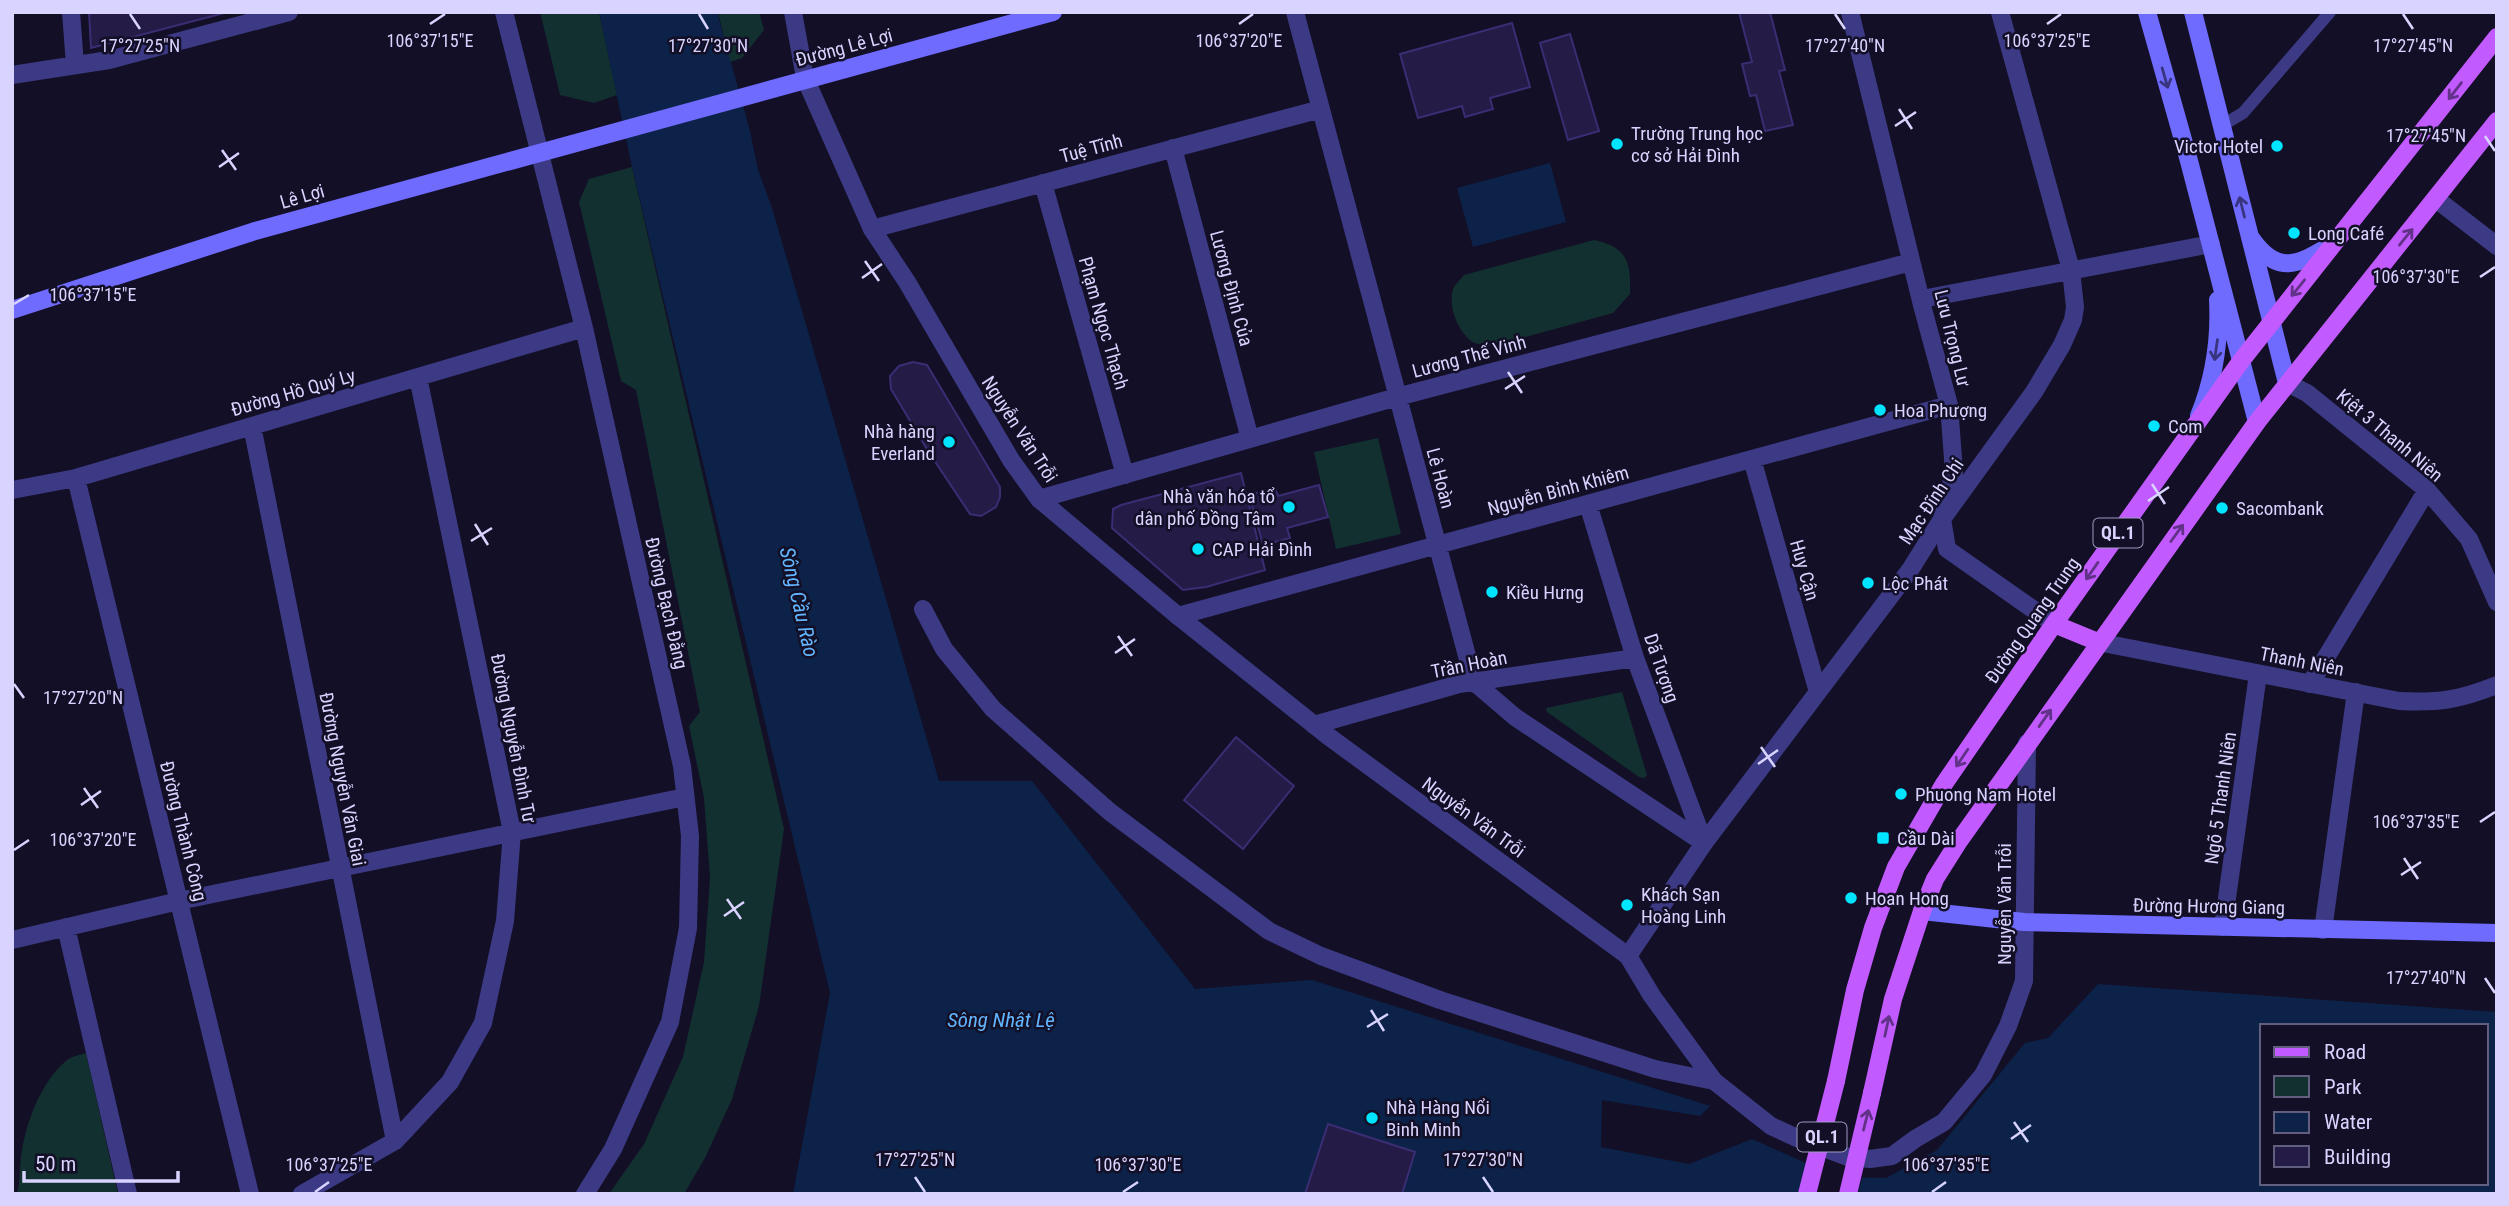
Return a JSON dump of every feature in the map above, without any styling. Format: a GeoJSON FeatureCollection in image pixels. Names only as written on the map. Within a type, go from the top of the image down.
{"type":"FeatureCollection","features":[{"type":"Feature","properties":{"kind":"main road","name":"Đường Lê Lợi"},"geometry":{"type":"LineString","coordinates":[[606,135],[805,78],[1053,12]]}},
{"type":"Feature","properties":{"kind":"main road"},"geometry":{"type":"LineString","coordinates":[[2147,12],[2257,422]]}},
{"type":"Feature","properties":{"kind":"main road"},"geometry":{"type":"LineString","coordinates":[[2193,12],[2287,383]]}},
{"type":"Feature","properties":{"kind":"main road","name":"Đường Quang Trung"},"geometry":{"type":"LineString","coordinates":[[1807,1194],[1836,1081],[1855,990],[1873,928],[1896,867],[1944,784],[2241,361],[2497,37]]}},
{"type":"Feature","properties":{"kind":"main road","name":"QL.1"},"geometry":{"type":"LineString","coordinates":[[1848,1194],[1892,999],[1935,879],[2098,642],[2257,422],[2497,121]]}},
{"type":"Feature","properties":{"kind":"main road","name":"Lê Lợi"},"geometry":{"type":"LineString","coordinates":[[12,310],[255,231],[606,135]]}},
{"type":"Feature","properties":{"kind":"main road"},"geometry":{"type":"LineString","coordinates":[[2249,236],[2257,247],[2274,260],[2294,264],[2337,241]]}},
{"type":"Feature","properties":{"kind":"main road"},"geometry":{"type":"LineString","coordinates":[[2195,424],[2212,376],[2217,341],[2218,289],[2212,251]]}},
{"type":"Feature","properties":{"kind":"main road"},"geometry":{"type":"LineString","coordinates":[[2054,624],[2098,642]]}},
{"type":"Feature","properties":{"kind":"main road","name":"Đường Hương Giang"},"geometry":{"type":"LineString","coordinates":[[1922,911],[2024,922],[2497,933]]}},
{"type":"Feature","properties":{"kind":"street"},"geometry":{"type":"LineString","coordinates":[[71,12],[75,65]]}},
{"type":"Feature","properties":{"kind":"street"},"geometry":{"type":"LineString","coordinates":[[12,75],[108,60],[289,12]]}},
{"type":"Feature","properties":{"kind":"street","name":"Đường Bạch Đằng"},"geometry":{"type":"LineString","coordinates":[[505,12],[584,328],[682,766],[690,836],[688,928],[670,1022],[613,1149],[584,1194]]}},
{"type":"Feature","properties":{"kind":"street","name":"Nguyễn Văn Trỗi"},"geometry":{"type":"LineString","coordinates":[[793,12],[805,78],[872,229],[907,282],[1011,460],[1039,499],[1178,617],[1314,725],[1628,956],[1652,996],[1714,1081],[1771,1126],[1848,1157],[1892,1156],[1944,1122],[1983,1075],[2008,1026],[2024,981],[2027,743]]}},
{"type":"Feature","properties":{"kind":"street","name":"Lê Hoàn"},"geometry":{"type":"LineString","coordinates":[[1295,12],[1474,682]]}},
{"type":"Feature","properties":{"kind":"street","name":"Lưu Trọng Lư"},"geometry":{"type":"LineString","coordinates":[[1850,12],[1949,405],[1954,472],[1942,519],[1947,549],[2054,624]]}},
{"type":"Feature","properties":{"kind":"street","name":"Mạc Đĩnh Chi"},"geometry":{"type":"LineString","coordinates":[[1628,956],[1704,843],[1910,570],[1942,519],[2034,392],[2062,345],[2073,320],[2075,307],[2071,270],[2000,12]]}},
{"type":"Feature","properties":{"kind":"street","name":"Tuệ Tĩnh"},"geometry":{"type":"LineString","coordinates":[[872,229],[1321,108]]}},
{"type":"Feature","properties":{"kind":"street","name":"Lương Định Của"},"geometry":{"type":"LineString","coordinates":[[1173,148],[1250,439]]}},
{"type":"Feature","properties":{"kind":"street","name":"Phạm Ngọc Thạch"},"geometry":{"type":"LineString","coordinates":[[1043,183],[1125,475]]}},
{"type":"Feature","properties":{"kind":"street"},"geometry":{"type":"LineString","coordinates":[[2436,199],[2497,246]]}},
{"type":"Feature","properties":{"kind":"street"},"geometry":{"type":"LineString","coordinates":[[1922,299],[2071,270],[2212,251]]}},
{"type":"Feature","properties":{"kind":"street","name":"Lương Thế Vinh"},"geometry":{"type":"LineString","coordinates":[[1039,499],[1397,397],[1911,262]]}},
{"type":"Feature","properties":{"kind":"street","name":"Đường Hồ Quý Ly"},"geometry":{"type":"LineString","coordinates":[[12,490],[76,478],[584,328]]}},
{"type":"Feature","properties":{"kind":"street","name":"Đường Nguyễn Đình Tư"},"geometry":{"type":"LineString","coordinates":[[302,1194],[395,1140],[450,1082],[483,1023],[505,921],[512,832],[418,377]]}},
{"type":"Feature","properties":{"kind":"street","name":"Kiệt 3 Thanh Niên"},"geometry":{"type":"LineString","coordinates":[[2287,383],[2307,393],[2427,489],[2469,539],[2497,602]]}},
{"type":"Feature","properties":{"kind":"street","name":"Nguyễn Bỉnh Khiêm"},"geometry":{"type":"LineString","coordinates":[[1178,617],[1949,405]]}},
{"type":"Feature","properties":{"kind":"street","name":"Đường Nguyễn Văn Giai"},"geometry":{"type":"LineString","coordinates":[[251,426],[395,1140]]}},
{"type":"Feature","properties":{"kind":"street","name":"Huy Cận"},"geometry":{"type":"LineString","coordinates":[[1752,459],[1818,692]]}},
{"type":"Feature","properties":{"kind":"street","name":"Đường Thành Công"},"geometry":{"type":"LineString","coordinates":[[76,478],[250,1194]]}},
{"type":"Feature","properties":{"kind":"street"},"geometry":{"type":"LineString","coordinates":[[2310,684],[2427,489]]}},
{"type":"Feature","properties":{"kind":"street","name":"Dã Tượng"},"geometry":{"type":"LineString","coordinates":[[1588,504],[1635,658],[1704,843]]}},
{"type":"Feature","properties":{"kind":"street"},"geometry":{"type":"LineString","coordinates":[[923,609],[944,649],[993,709],[1110,812],[1269,930],[1321,956],[1440,1000],[1655,1069],[1714,1081]]}},
{"type":"Feature","properties":{"kind":"street","name":"Thanh Niên"},"geometry":{"type":"LineString","coordinates":[[2098,642],[2399,701],[2434,703],[2473,695],[2497,685]]}},
{"type":"Feature","properties":{"kind":"street","name":"Trần Hoàn"},"geometry":{"type":"LineString","coordinates":[[1314,725],[1460,684],[1635,658]]}},
{"type":"Feature","properties":{"kind":"street","name":"Ngõ 5 Thanh Niên"},"geometry":{"type":"LineString","coordinates":[[2223,927],[2258,674]]}},
{"type":"Feature","properties":{"kind":"street"},"geometry":{"type":"LineString","coordinates":[[1474,682],[1516,717],[1704,843]]}},
{"type":"Feature","properties":{"kind":"street"},"geometry":{"type":"LineString","coordinates":[[2323,930],[2356,692]]}},
{"type":"Feature","properties":{"kind":"street"},"geometry":{"type":"LineString","coordinates":[[12,940],[179,901],[685,797]]}},
{"type":"Feature","properties":{"kind":"street"},"geometry":{"type":"LineString","coordinates":[[66,928],[128,1194]]}},
{"type":"Feature","properties":{"kind":"lane"},"geometry":{"type":"LineString","coordinates":[[2221,126],[2243,113],[2330,12]]}},
{"type":"Feature","properties":{"kind":"green space"},"geometry":{"type":"Polygon","coordinates":[[[540,12],[599,12],[617,95],[594,103],[560,95],[540,12]]]}},
{"type":"Feature","properties":{"kind":"green space"},"geometry":{"type":"Polygon","coordinates":[[[718,12],[759,12],[764,30],[742,58],[730,62],[718,12]]]}},
{"type":"Feature","properties":{"kind":"green space"},"geometry":{"type":"Polygon","coordinates":[[[632,167],[784,829],[759,1006],[732,1099],[705,1158],[684,1194],[609,1194],[644,1144],[683,1057],[704,962],[710,878],[704,798],[689,726],[700,712],[636,390],[621,381],[579,202],[589,179],[632,167]]]}},
{"type":"Feature","properties":{"kind":"green space"},"geometry":{"type":"Polygon","coordinates":[[[1594,240],[1621,252],[1628,265],[1630,294],[1613,313],[1493,346],[1473,342],[1462,331],[1453,310],[1452,296],[1454,287],[1464,275],[1594,240]]]}},
{"type":"Feature","properties":{"kind":"green space"},"geometry":{"type":"Polygon","coordinates":[[[1378,438],[1401,534],[1336,549],[1314,452],[1378,438]]]}},
{"type":"Feature","properties":{"kind":"green space"},"geometry":{"type":"Polygon","coordinates":[[[1622,692],[1647,775],[1644,778],[1547,712],[1546,708],[1622,692]]]}},
{"type":"Feature","properties":{"kind":"green space"},"geometry":{"type":"Polygon","coordinates":[[[86,1053],[118,1194],[17,1194],[24,1138],[37,1102],[57,1069],[70,1058],[86,1053]]]}},
{"type":"Feature","properties":{"kind":"water","name":"Sông Nhật Lệ"},"geometry":{"type":"Polygon","coordinates":[[[599,12],[717,12],[758,170],[772,208],[939,781],[1032,781],[1195,989],[1312,980],[1710,1106],[1700,1116],[1602,1100],[1601,1147],[1689,1164],[1752,1139],[1837,1177],[1886,1178],[1937,1150],[2025,1043],[2048,1038],[2098,984],[2497,1012],[2497,1194],[793,1194],[830,993],[632,167],[599,12]]]}},
{"type":"Feature","properties":{"kind":"water"},"geometry":{"type":"Polygon","coordinates":[[[1550,163],[1566,222],[1473,247],[1457,188],[1550,163]]]}},
{"type":"Feature","properties":{"kind":"pier"},"geometry":{"type":"Polygon","coordinates":[[[1807,1160],[1838,1174],[1863,1174],[1858,1194],[1798,1194],[1807,1160]]]}},
{"type":"Feature","properties":{"kind":"building"},"geometry":{"type":"Polygon","coordinates":[[[89,12],[228,12],[91,48],[89,12]]]}},
{"type":"Feature","properties":{"kind":"building"},"geometry":{"type":"Polygon","coordinates":[[[1739,12],[1770,12],[1785,70],[1779,71],[1793,125],[1765,131],[1756,95],[1750,96],[1742,64],[1752,62],[1739,12]]]}},
{"type":"Feature","properties":{"kind":"building"},"geometry":{"type":"Polygon","coordinates":[[[1512,23],[1530,87],[1490,98],[1493,109],[1465,117],[1462,106],[1418,118],[1400,54],[1512,23]]]}},
{"type":"Feature","properties":{"kind":"building"},"geometry":{"type":"Polygon","coordinates":[[[1570,34],[1599,131],[1568,140],[1540,43],[1570,34]]]}},
{"type":"Feature","properties":{"kind":"building","name":"Nhà hàng Everland"},"geometry":{"type":"Polygon","coordinates":[[[913,362],[927,365],[1000,487],[996,507],[981,516],[970,514],[891,389],[890,376],[899,366],[913,362]]]}},
{"type":"Feature","properties":{"kind":"building","name":"CAP Hải Đình"},"geometry":{"type":"Polygon","coordinates":[[[1241,473],[1265,570],[1206,587],[1183,590],[1112,528],[1113,509],[1121,505],[1241,473]]]}},
{"type":"Feature","properties":{"kind":"building","name":"Nhà văn hóa tổ dân phố Đồng Tâm"},"geometry":{"type":"Polygon","coordinates":[[[1319,485],[1328,517],[1287,528],[1290,538],[1263,545],[1249,495],[1275,488],[1278,496],[1319,485]]]}},
{"type":"Feature","properties":{"kind":"building"},"geometry":{"type":"Polygon","coordinates":[[[1236,737],[1294,786],[1243,849],[1184,800],[1236,737]]]}},
{"type":"Feature","properties":{"kind":"building"},"geometry":{"type":"Polygon","coordinates":[[[1328,1124],[1415,1152],[1402,1194],[1305,1194],[1328,1124]]]}},
{"type":"Feature","properties":{"kind":"place","name":"Trường Trung học cơ sở Hải Đình"},"geometry":{"type":"Point","coordinates":[1617,144]}},
{"type":"Feature","properties":{"kind":"place","name":"Victor Hotel"},"geometry":{"type":"Point","coordinates":[2277,146]}},
{"type":"Feature","properties":{"kind":"place","name":"Long Café"},"geometry":{"type":"Point","coordinates":[2294,233]}},
{"type":"Feature","properties":{"kind":"place","name":"Hoa Phượng"},"geometry":{"type":"Point","coordinates":[1880,410]}},
{"type":"Feature","properties":{"kind":"place","name":"Com"},"geometry":{"type":"Point","coordinates":[2154,426]}},
{"type":"Feature","properties":{"kind":"place","name":"Nhà hàng Everland"},"geometry":{"type":"Point","coordinates":[949,442]}},
{"type":"Feature","properties":{"kind":"place","name":"Nhà văn hóa tổ dân phố Đồng Tâm"},"geometry":{"type":"Point","coordinates":[1289,507]}},
{"type":"Feature","properties":{"kind":"place","name":"Sacombank"},"geometry":{"type":"Point","coordinates":[2222,508]}},
{"type":"Feature","properties":{"kind":"place","name":"CAP Hải Đình"},"geometry":{"type":"Point","coordinates":[1198,549]}},
{"type":"Feature","properties":{"kind":"place","name":"Lộc Phát"},"geometry":{"type":"Point","coordinates":[1868,583]}},
{"type":"Feature","properties":{"kind":"place","name":"Kiều Hưng"},"geometry":{"type":"Point","coordinates":[1492,592]}},
{"type":"Feature","properties":{"kind":"place","name":"Phuong Nam Hotel"},"geometry":{"type":"Point","coordinates":[1901,794]}},
{"type":"Feature","properties":{"kind":"place","name":"Cầu Dài"},"geometry":{"type":"Point","coordinates":[1883,838]}},
{"type":"Feature","properties":{"kind":"place","name":"Hoan Hong"},"geometry":{"type":"Point","coordinates":[1851,898]}},
{"type":"Feature","properties":{"kind":"place","name":"Khách Sạn Hoàng Linh"},"geometry":{"type":"Point","coordinates":[1627,905]}},
{"type":"Feature","properties":{"kind":"place","name":"Nhà Hàng Nổi Binh Minh"},"geometry":{"type":"Point","coordinates":[1372,1118]}},
{"type":"Feature","properties":{"kind":"water label","name":"Sông Cầu Rào"},"geometry":{"type":"Point","coordinates":[799,602]}}]}
